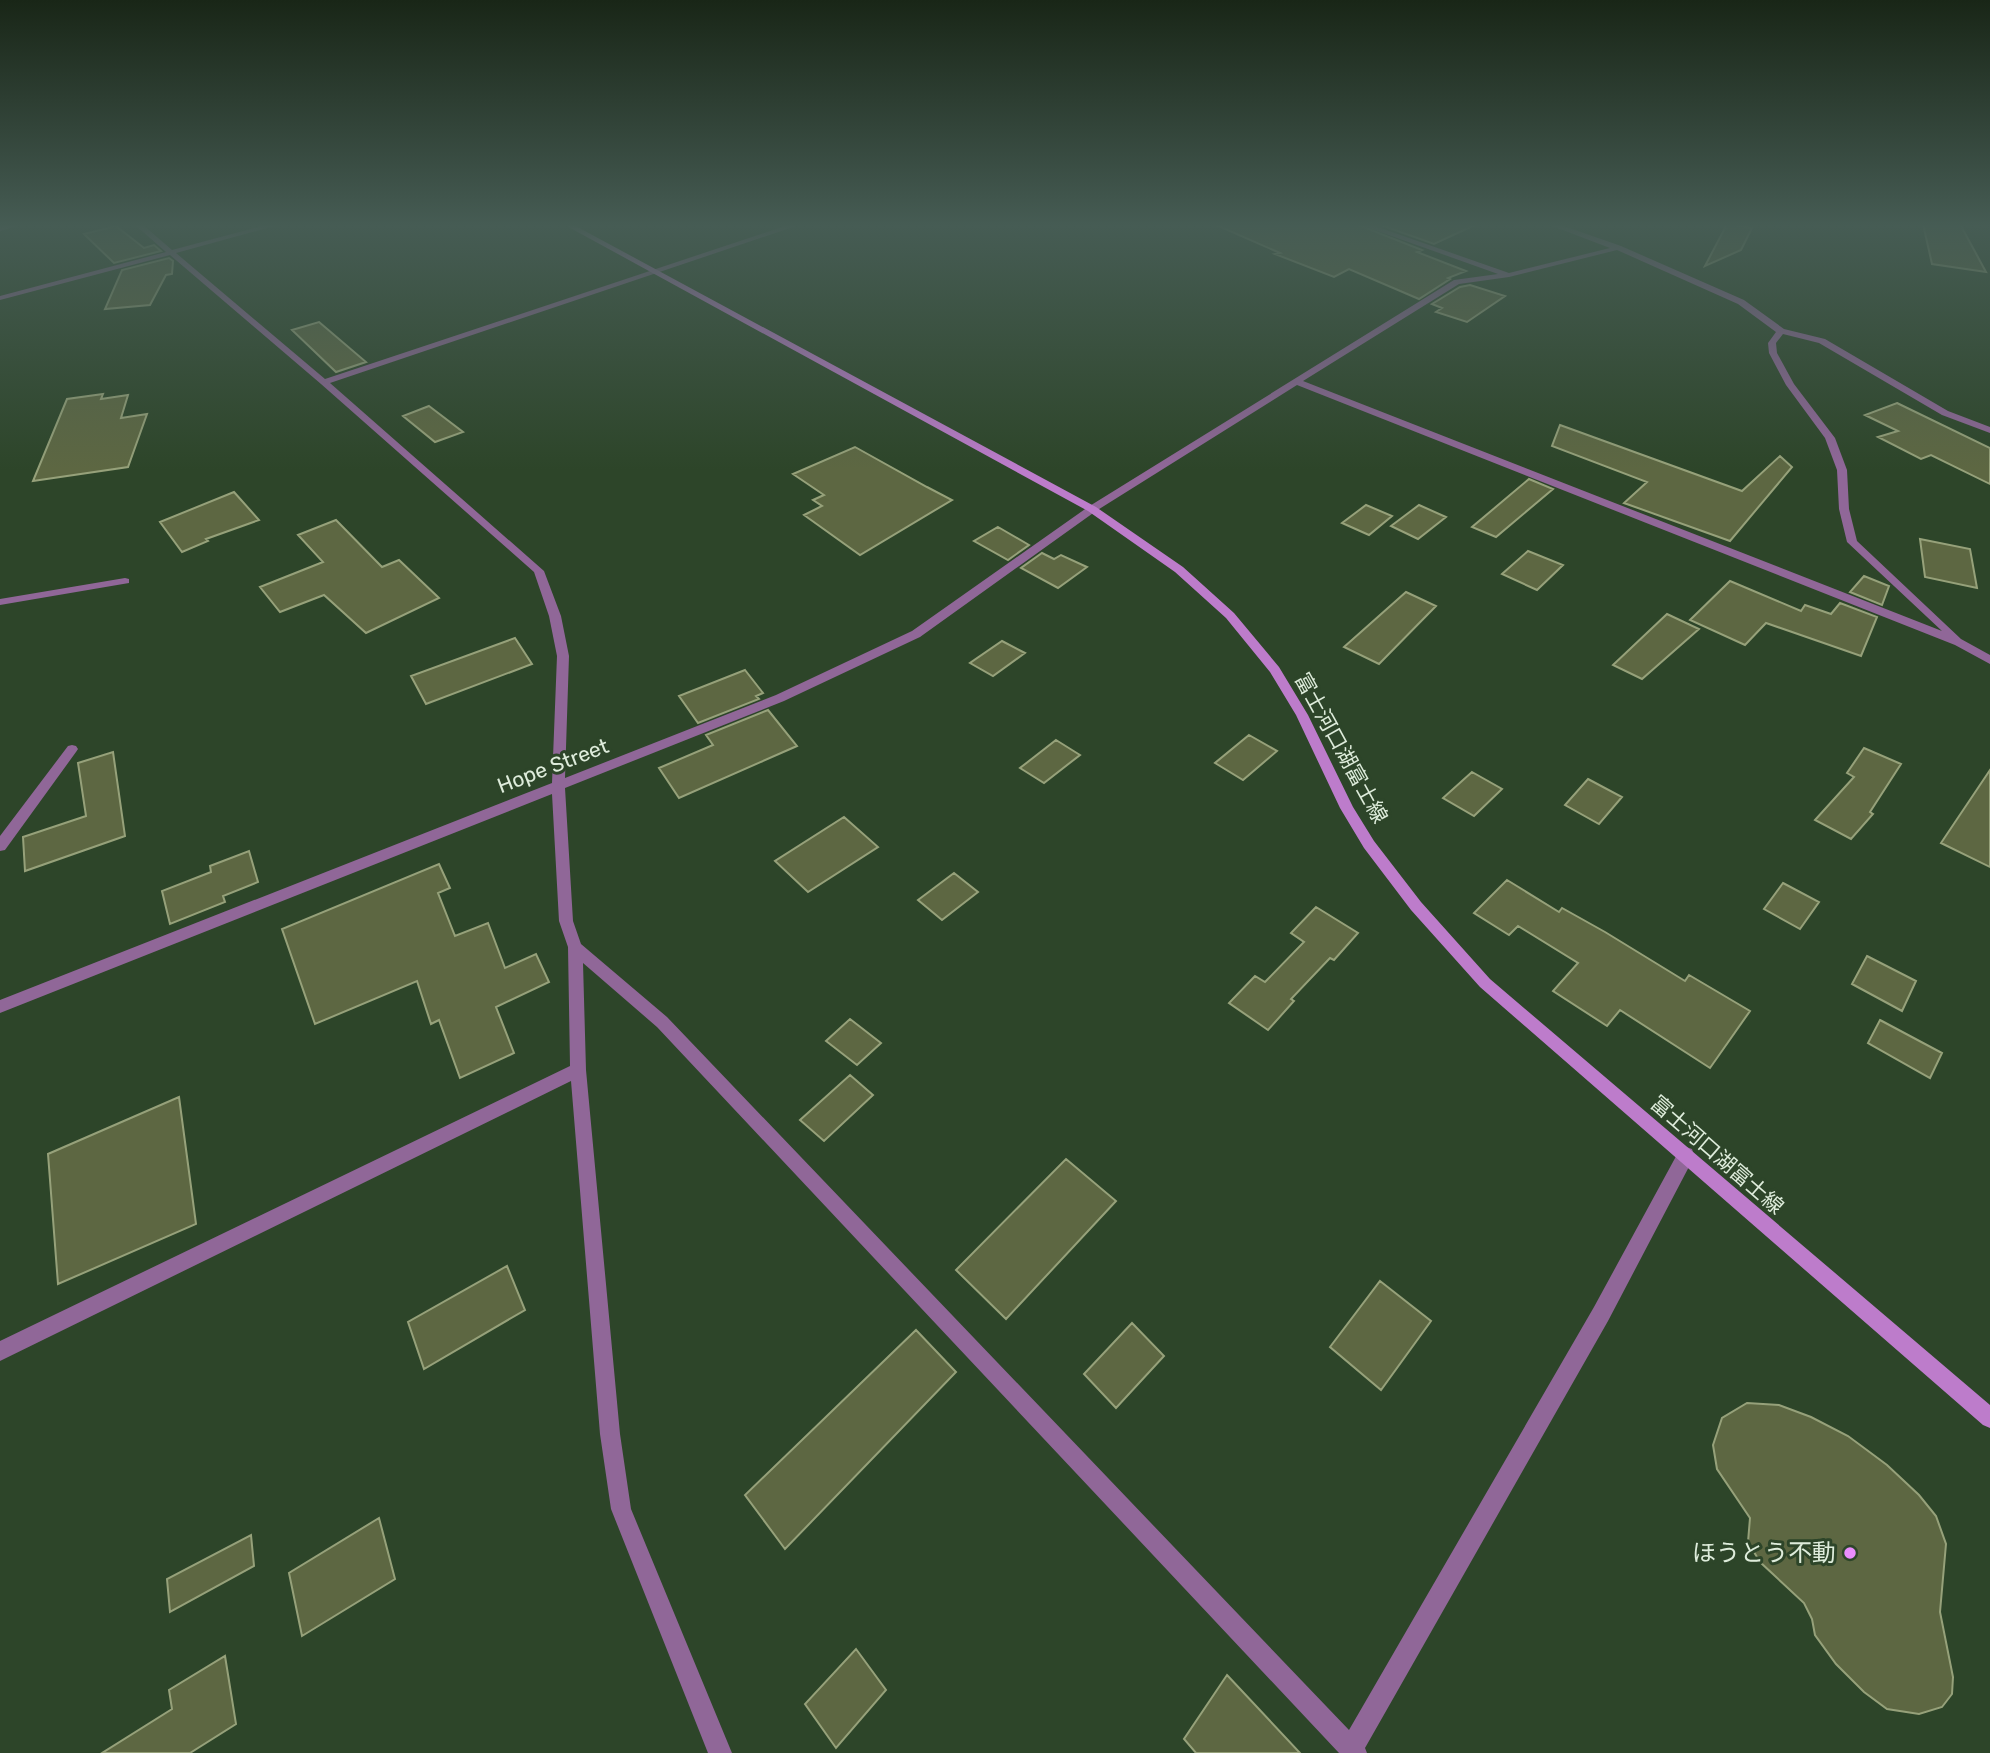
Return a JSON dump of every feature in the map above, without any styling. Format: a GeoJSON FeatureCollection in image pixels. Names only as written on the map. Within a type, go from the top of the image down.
{"type":"FeatureCollection","features":[{"type":"Feature","properties":{"kind":"main road","name":"富士河口湖富士線"},"geometry":{"type":"LineString","coordinates":[[716,306],[1092,509],[1141,539],[1189,575],[1229,612],[1263,653],[1293,699],[1355,822],[1428,922],[1485,984],[1990,1418]]}},
{"type":"Feature","properties":{"kind":"street"},"geometry":{"type":"LineString","coordinates":[[233,306],[539,571],[555,616],[563,656],[558,786],[566,921],[575,947],[578,1070],[610,1434],[621,1509],[720,1753]]}},
{"type":"Feature","properties":{"kind":"street"},"geometry":{"type":"LineString","coordinates":[[324,382],[553,306]]}},
{"type":"Feature","properties":{"kind":"street","name":"Hope Street"},"geometry":{"type":"LineString","coordinates":[[0,1007],[780,698],[916,634],[1092,509],[1419,306]]}},
{"type":"Feature","properties":{"kind":"street"},"geometry":{"type":"LineString","coordinates":[[1746,306],[1780,331],[1822,341],[1945,413],[1990,430]]}},
{"type":"Feature","properties":{"kind":"street"},"geometry":{"type":"LineString","coordinates":[[1780,331],[1772,343],[1773,353],[1790,385],[1830,438],[1842,470],[1844,509],[1852,542],[1946,626],[1959,642]]}},
{"type":"Feature","properties":{"kind":"street"},"geometry":{"type":"LineString","coordinates":[[1297,382],[1959,642],[1990,660]]}},
{"type":"Feature","properties":{"kind":"street"},"geometry":{"type":"LineString","coordinates":[[0,602],[125,581]]}},
{"type":"Feature","properties":{"kind":"street"},"geometry":{"type":"LineString","coordinates":[[0,846],[72,749]]}},
{"type":"Feature","properties":{"kind":"street"},"geometry":{"type":"LineString","coordinates":[[575,947],[662,1022],[1353,1751],[1601,1314],[1686,1155]]}},
{"type":"Feature","properties":{"kind":"street"},"geometry":{"type":"LineString","coordinates":[[0,1351],[578,1070]]}},
{"type":"Feature","properties":{"kind":"building"},"geometry":{"type":"Polygon","coordinates":[[[106,306],[141,306],[105,309],[106,306]]]}},
{"type":"Feature","properties":{"kind":"building"},"geometry":{"type":"Polygon","coordinates":[[[1437,306],[1491,306],[1467,322],[1436,312],[1442,308],[1437,306]]]}},
{"type":"Feature","properties":{"kind":"building"},"geometry":{"type":"Polygon","coordinates":[[[319,322],[366,362],[336,372],[292,330],[319,322]]]}},
{"type":"Feature","properties":{"kind":"building"},"geometry":{"type":"Polygon","coordinates":[[[103,394],[101,399],[128,395],[121,418],[147,414],[128,467],[33,481],[67,399],[103,394]]]}},
{"type":"Feature","properties":{"kind":"building"},"geometry":{"type":"Polygon","coordinates":[[[1897,403],[1990,448],[1990,484],[1931,455],[1921,459],[1878,437],[1898,431],[1865,415],[1897,403]]]}},
{"type":"Feature","properties":{"kind":"building"},"geometry":{"type":"Polygon","coordinates":[[[429,406],[463,432],[435,442],[403,416],[429,406]]]}},
{"type":"Feature","properties":{"kind":"building"},"geometry":{"type":"Polygon","coordinates":[[[1560,425],[1742,491],[1780,456],[1792,467],[1730,541],[1624,503],[1647,482],[1552,446],[1560,425]]]}},
{"type":"Feature","properties":{"kind":"building"},"geometry":{"type":"Polygon","coordinates":[[[855,447],[952,500],[860,555],[804,515],[822,506],[813,500],[824,495],[793,474],[855,447]]]}},
{"type":"Feature","properties":{"kind":"building"},"geometry":{"type":"Polygon","coordinates":[[[1529,479],[1553,489],[1496,537],[1472,527],[1529,479]]]}},
{"type":"Feature","properties":{"kind":"building"},"geometry":{"type":"Polygon","coordinates":[[[234,492],[259,520],[206,539],[208,541],[182,552],[160,522],[234,492]]]}},
{"type":"Feature","properties":{"kind":"building"},"geometry":{"type":"Polygon","coordinates":[[[1366,505],[1392,516],[1369,535],[1342,523],[1366,505]]]}},
{"type":"Feature","properties":{"kind":"building"},"geometry":{"type":"Polygon","coordinates":[[[1419,505],[1446,517],[1418,539],[1391,526],[1419,505]]]}},
{"type":"Feature","properties":{"kind":"building"},"geometry":{"type":"Polygon","coordinates":[[[336,520],[382,567],[399,560],[439,598],[366,633],[324,595],[280,612],[260,587],[323,562],[298,535],[336,520]]]}},
{"type":"Feature","properties":{"kind":"building"},"geometry":{"type":"Polygon","coordinates":[[[998,527],[1029,545],[1008,560],[974,541],[998,527]]]}},
{"type":"Feature","properties":{"kind":"building"},"geometry":{"type":"Polygon","coordinates":[[[1920,539],[1970,549],[1977,588],[1925,577],[1920,539]]]}},
{"type":"Feature","properties":{"kind":"building"},"geometry":{"type":"Polygon","coordinates":[[[1528,551],[1563,565],[1537,590],[1502,574],[1528,551]]]}},
{"type":"Feature","properties":{"kind":"building"},"geometry":{"type":"Polygon","coordinates":[[[1042,553],[1054,559],[1061,555],[1087,567],[1058,588],[1021,568],[1042,553]]]}},
{"type":"Feature","properties":{"kind":"building"},"geometry":{"type":"Polygon","coordinates":[[[1864,576],[1889,586],[1882,605],[1850,592],[1864,576]]]}},
{"type":"Feature","properties":{"kind":"building"},"geometry":{"type":"Polygon","coordinates":[[[1730,581],[1801,611],[1805,605],[1831,614],[1840,603],[1877,617],[1861,656],[1766,623],[1745,645],[1690,620],[1730,581]]]}},
{"type":"Feature","properties":{"kind":"building"},"geometry":{"type":"Polygon","coordinates":[[[1406,592],[1436,606],[1379,664],[1344,647],[1406,592]]]}},
{"type":"Feature","properties":{"kind":"building"},"geometry":{"type":"Polygon","coordinates":[[[1667,614],[1699,629],[1642,679],[1613,665],[1667,614]]]}},
{"type":"Feature","properties":{"kind":"building"},"geometry":{"type":"Polygon","coordinates":[[[515,638],[532,664],[426,704],[411,676],[515,638]]]}},
{"type":"Feature","properties":{"kind":"building"},"geometry":{"type":"Polygon","coordinates":[[[1002,641],[1025,653],[993,676],[970,663],[1002,641]]]}},
{"type":"Feature","properties":{"kind":"building"},"geometry":{"type":"Polygon","coordinates":[[[745,670],[763,693],[756,696],[759,699],[698,723],[679,696],[745,670]]]}},
{"type":"Feature","properties":{"kind":"building"},"geometry":{"type":"Polygon","coordinates":[[[768,710],[797,746],[679,798],[659,768],[713,745],[706,735],[768,710]]]}},
{"type":"Feature","properties":{"kind":"building"},"geometry":{"type":"Polygon","coordinates":[[[1249,735],[1277,751],[1243,780],[1215,763],[1249,735]]]}},
{"type":"Feature","properties":{"kind":"building"},"geometry":{"type":"Polygon","coordinates":[[[1056,740],[1080,755],[1044,783],[1020,768],[1056,740]]]}},
{"type":"Feature","properties":{"kind":"building"},"geometry":{"type":"Polygon","coordinates":[[[1864,748],[1901,764],[1870,812],[1873,814],[1851,839],[1815,820],[1854,777],[1847,773],[1864,748]]]}},
{"type":"Feature","properties":{"kind":"building"},"geometry":{"type":"Polygon","coordinates":[[[113,752],[125,836],[25,871],[23,837],[86,816],[78,763],[113,752]]]}},
{"type":"Feature","properties":{"kind":"building"},"geometry":{"type":"Polygon","coordinates":[[[1990,770],[1990,867],[1941,843],[1990,770]]]}},
{"type":"Feature","properties":{"kind":"building"},"geometry":{"type":"Polygon","coordinates":[[[1472,772],[1502,789],[1474,816],[1443,798],[1472,772]]]}},
{"type":"Feature","properties":{"kind":"building"},"geometry":{"type":"Polygon","coordinates":[[[1588,779],[1622,797],[1599,824],[1565,805],[1588,779]]]}},
{"type":"Feature","properties":{"kind":"building"},"geometry":{"type":"Polygon","coordinates":[[[844,817],[878,847],[808,892],[775,861],[844,817]]]}},
{"type":"Feature","properties":{"kind":"building"},"geometry":{"type":"Polygon","coordinates":[[[249,851],[258,882],[223,896],[225,902],[170,924],[162,891],[211,872],[210,866],[249,851]]]}},
{"type":"Feature","properties":{"kind":"building"},"geometry":{"type":"Polygon","coordinates":[[[439,864],[450,888],[438,893],[455,936],[488,923],[505,968],[536,954],[549,982],[496,1007],[514,1053],[460,1078],[439,1020],[431,1024],[417,981],[315,1024],[282,929],[439,864]]]}},
{"type":"Feature","properties":{"kind":"building"},"geometry":{"type":"Polygon","coordinates":[[[954,873],[978,892],[942,920],[918,900],[954,873]]]}},
{"type":"Feature","properties":{"kind":"building"},"geometry":{"type":"Polygon","coordinates":[[[1507,880],[1559,912],[1562,908],[1605,932],[1685,981],[1689,975],[1750,1011],[1710,1068],[1620,1010],[1607,1026],[1553,991],[1578,963],[1518,926],[1509,935],[1474,913],[1507,880]]]}},
{"type":"Feature","properties":{"kind":"building"},"geometry":{"type":"Polygon","coordinates":[[[1783,883],[1819,902],[1800,929],[1764,909],[1783,883]]]}},
{"type":"Feature","properties":{"kind":"building"},"geometry":{"type":"Polygon","coordinates":[[[1316,907],[1358,933],[1334,960],[1330,958],[1291,999],[1294,1001],[1268,1030],[1229,1003],[1255,976],[1265,982],[1304,942],[1291,933],[1316,907]]]}},
{"type":"Feature","properties":{"kind":"building"},"geometry":{"type":"Polygon","coordinates":[[[1867,956],[1916,981],[1902,1011],[1852,984],[1867,956]]]}},
{"type":"Feature","properties":{"kind":"building"},"geometry":{"type":"Polygon","coordinates":[[[850,1019],[881,1043],[857,1065],[826,1041],[850,1019]]]}},
{"type":"Feature","properties":{"kind":"building"},"geometry":{"type":"Polygon","coordinates":[[[1880,1020],[1942,1053],[1930,1078],[1868,1043],[1880,1020]]]}},
{"type":"Feature","properties":{"kind":"building"},"geometry":{"type":"Polygon","coordinates":[[[850,1075],[873,1095],[824,1141],[800,1120],[850,1075]]]}},
{"type":"Feature","properties":{"kind":"building"},"geometry":{"type":"Polygon","coordinates":[[[179,1097],[196,1224],[58,1284],[48,1154],[179,1097]]]}},
{"type":"Feature","properties":{"kind":"building"},"geometry":{"type":"Polygon","coordinates":[[[1066,1159],[1116,1201],[1006,1319],[956,1270],[1066,1159]]]}},
{"type":"Feature","properties":{"kind":"building"},"geometry":{"type":"Polygon","coordinates":[[[507,1266],[525,1310],[424,1369],[408,1322],[507,1266]]]}},
{"type":"Feature","properties":{"kind":"building"},"geometry":{"type":"Polygon","coordinates":[[[1380,1281],[1431,1321],[1381,1390],[1330,1347],[1380,1281]]]}},
{"type":"Feature","properties":{"kind":"building"},"geometry":{"type":"Polygon","coordinates":[[[1132,1323],[1164,1356],[1116,1408],[1084,1374],[1132,1323]]]}},
{"type":"Feature","properties":{"kind":"building"},"geometry":{"type":"Polygon","coordinates":[[[916,1330],[956,1372],[785,1549],[745,1495],[916,1330]]]}},
{"type":"Feature","properties":{"kind":"building","name":"ほうとう不動"},"geometry":{"type":"Polygon","coordinates":[[[1747,1403],[1779,1405],[1811,1417],[1848,1436],[1887,1465],[1919,1495],[1936,1516],[1946,1544],[1940,1612],[1953,1677],[1952,1694],[1942,1707],[1919,1714],[1887,1709],[1864,1692],[1836,1664],[1815,1635],[1812,1619],[1804,1603],[1760,1562],[1748,1542],[1750,1518],[1717,1469],[1713,1445],[1722,1418],[1747,1403]]]}},
{"type":"Feature","properties":{"kind":"building"},"geometry":{"type":"Polygon","coordinates":[[[379,1518],[395,1579],[302,1636],[289,1573],[379,1518]]]}},
{"type":"Feature","properties":{"kind":"building"},"geometry":{"type":"Polygon","coordinates":[[[251,1535],[254,1566],[170,1612],[167,1579],[251,1535]]]}},
{"type":"Feature","properties":{"kind":"building"},"geometry":{"type":"Polygon","coordinates":[[[856,1649],[886,1690],[836,1748],[805,1704],[856,1649]]]}},
{"type":"Feature","properties":{"kind":"building"},"geometry":{"type":"Polygon","coordinates":[[[225,1656],[236,1724],[190,1753],[102,1753],[172,1709],[169,1690],[225,1656]]]}},
{"type":"Feature","properties":{"kind":"building"},"geometry":{"type":"Polygon","coordinates":[[[1227,1675],[1300,1753],[1196,1753],[1184,1739],[1227,1675]]]}},
{"type":"Feature","properties":{"kind":"place","name":"ほうとう不動"},"geometry":{"type":"Point","coordinates":[1850,1553]}}]}
